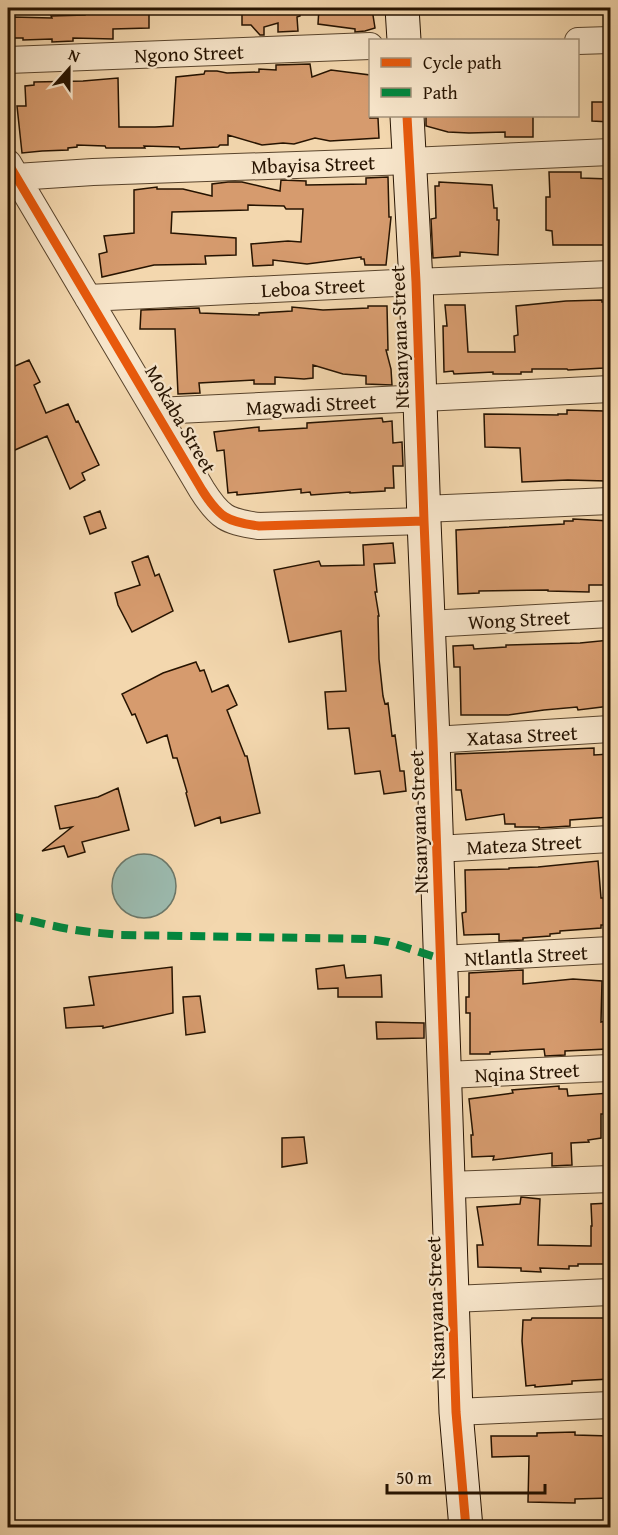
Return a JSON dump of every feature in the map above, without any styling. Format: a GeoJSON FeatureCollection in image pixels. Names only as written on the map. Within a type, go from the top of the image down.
{"type":"FeatureCollection","features":[{"type":"Feature","properties":{"kind":"street"},"geometry":{"type":"LineString","coordinates":[[402,8],[404,39]]}},
{"type":"Feature","properties":{"kind":"street"},"geometry":{"type":"LineString","coordinates":[[579,41],[610,40]]}},
{"type":"Feature","properties":{"kind":"street","name":"Ngono Street"},"geometry":{"type":"LineString","coordinates":[[8,60],[369,46]]}},
{"type":"Feature","properties":{"kind":"street","name":"Ntsanyana Street"},"geometry":{"type":"LineString","coordinates":[[407,117],[416,282],[456,1412],[466,1527]]}},
{"type":"Feature","properties":{"kind":"street","name":"Mbayisa Street"},"geometry":{"type":"LineString","coordinates":[[12,170],[93,172],[610,152]]}},
{"type":"Feature","properties":{"kind":"street","name":"Mokaba Street"},"geometry":{"type":"LineString","coordinates":[[12,170],[202,490],[213,507],[226,518],[242,524],[259,526],[610,501]]}},
{"type":"Feature","properties":{"kind":"street","name":"Leboa Street"},"geometry":{"type":"LineString","coordinates":[[88,298],[610,274]]}},
{"type":"Feature","properties":{"kind":"street","name":"Magwadi Street"},"geometry":{"type":"LineString","coordinates":[[156,411],[610,389]]}},
{"type":"Feature","properties":{"kind":"street","name":"Wong Street"},"geometry":{"type":"LineString","coordinates":[[428,624],[610,614]]}},
{"type":"Feature","properties":{"kind":"street","name":"Xatasa Street"},"geometry":{"type":"LineString","coordinates":[[433,740],[610,729]]}},
{"type":"Feature","properties":{"kind":"street","name":"Mateza Street"},"geometry":{"type":"LineString","coordinates":[[436,849],[610,839]]}},
{"type":"Feature","properties":{"kind":"street","name":"Ntlantla Street"},"geometry":{"type":"LineString","coordinates":[[441,959],[610,950]]}},
{"type":"Feature","properties":{"kind":"street","name":"Nqina Street"},"geometry":{"type":"LineString","coordinates":[[444,1075],[610,1068]]}},
{"type":"Feature","properties":{"kind":"street"},"geometry":{"type":"LineString","coordinates":[[448,1185],[610,1179]]}},
{"type":"Feature","properties":{"kind":"street"},"geometry":{"type":"LineString","coordinates":[[452,1299],[610,1292]]}},
{"type":"Feature","properties":{"kind":"street"},"geometry":{"type":"LineString","coordinates":[[456,1412],[610,1405]]}},
{"type":"Feature","properties":{"kind":"shaded area"},"geometry":{"type":"Polygon","coordinates":[[[138,854],[150,854],[167,863],[174,874],[176,886],[174,898],[167,909],[150,918],[138,918],[126,913],[117,904],[112,892],[112,880],[117,868],[126,859],[138,854]]]}},
{"type":"Feature","properties":{"kind":"building"},"geometry":{"type":"Polygon","coordinates":[[[85,8],[149,8],[149,28],[113,29],[113,39],[73,38],[73,41],[52,42],[52,39],[13,38],[12,17],[52,18],[51,16],[85,15],[85,8]]]}},
{"type":"Feature","properties":{"kind":"building"},"geometry":{"type":"Polygon","coordinates":[[[242,8],[263,8],[263,12],[300,11],[300,16],[297,17],[298,31],[278,32],[278,23],[264,27],[264,35],[260,35],[251,25],[242,25],[240,12],[242,8]]]}},
{"type":"Feature","properties":{"kind":"building"},"geometry":{"type":"Polygon","coordinates":[[[319,8],[372,9],[375,28],[355,32],[355,29],[318,24],[319,8]]]}},
{"type":"Feature","properties":{"kind":"building"},"geometry":{"type":"Polygon","coordinates":[[[310,64],[312,77],[331,70],[369,75],[369,117],[378,118],[379,138],[330,141],[315,138],[294,144],[262,145],[228,135],[228,145],[218,147],[106,148],[105,146],[77,145],[68,150],[22,153],[17,106],[26,106],[25,86],[34,85],[34,82],[118,78],[119,127],[173,126],[176,77],[204,74],[205,71],[227,73],[259,72],[259,69],[276,70],[276,65],[310,64]]]}},
{"type":"Feature","properties":{"kind":"building"},"geometry":{"type":"Polygon","coordinates":[[[592,102],[610,102],[610,122],[592,121],[592,102]]]}},
{"type":"Feature","properties":{"kind":"building"},"geometry":{"type":"Polygon","coordinates":[[[426,117],[533,117],[533,137],[505,137],[505,132],[448,132],[426,126],[426,117]]]}},
{"type":"Feature","properties":{"kind":"building"},"geometry":{"type":"Polygon","coordinates":[[[549,172],[581,172],[581,178],[610,179],[610,245],[553,245],[552,231],[546,230],[546,197],[550,197],[549,172]]]}},
{"type":"Feature","properties":{"kind":"building"},"geometry":{"type":"Polygon","coordinates":[[[388,177],[389,217],[391,217],[386,265],[365,265],[361,257],[307,264],[273,260],[273,265],[253,266],[251,244],[301,242],[303,209],[248,205],[248,210],[172,212],[171,233],[236,238],[236,255],[205,256],[206,264],[154,265],[102,277],[99,254],[107,252],[104,236],[134,233],[134,190],[157,187],[157,189],[183,189],[212,196],[212,184],[228,182],[242,182],[280,191],[281,180],[306,181],[306,185],[366,184],[366,178],[388,177]]]}},
{"type":"Feature","properties":{"kind":"building"},"geometry":{"type":"Polygon","coordinates":[[[439,182],[492,185],[494,208],[497,208],[497,220],[499,220],[498,255],[460,252],[460,256],[433,258],[431,219],[436,218],[435,186],[439,186],[439,182]]]}},
{"type":"Feature","properties":{"kind":"building"},"geometry":{"type":"Polygon","coordinates":[[[602,300],[602,302],[610,302],[610,365],[605,365],[604,368],[532,369],[532,372],[521,372],[521,374],[444,372],[443,326],[447,326],[445,305],[465,305],[468,352],[515,352],[514,336],[518,335],[516,306],[602,300]]]}},
{"type":"Feature","properties":{"kind":"building"},"geometry":{"type":"Polygon","coordinates":[[[368,306],[387,306],[388,350],[386,350],[392,385],[366,384],[366,376],[343,374],[313,365],[313,378],[275,377],[275,384],[254,384],[254,380],[199,383],[200,393],[178,394],[175,329],[140,329],[141,310],[199,308],[200,313],[259,315],[259,313],[292,311],[292,307],[323,310],[368,308],[368,306]]]}},
{"type":"Feature","properties":{"kind":"building"},"geometry":{"type":"Polygon","coordinates":[[[29,360],[40,382],[34,385],[46,413],[68,404],[99,465],[82,473],[85,480],[70,489],[47,436],[8,453],[8,369],[29,360]]]}},
{"type":"Feature","properties":{"kind":"building"},"geometry":{"type":"Polygon","coordinates":[[[567,410],[610,413],[610,479],[607,481],[522,482],[520,448],[485,447],[484,414],[558,415],[567,414],[567,410]]]}},
{"type":"Feature","properties":{"kind":"building"},"geometry":{"type":"Polygon","coordinates":[[[382,418],[383,422],[392,421],[393,443],[402,442],[403,466],[393,466],[394,488],[385,488],[385,491],[311,495],[310,492],[301,493],[301,489],[237,495],[237,492],[228,493],[224,450],[217,451],[214,432],[259,427],[259,431],[307,428],[307,423],[382,418]]]}},
{"type":"Feature","properties":{"kind":"building"},"geometry":{"type":"Polygon","coordinates":[[[100,511],[106,528],[90,534],[84,517],[100,511]]]}},
{"type":"Feature","properties":{"kind":"building"},"geometry":{"type":"Polygon","coordinates":[[[573,519],[610,521],[610,585],[589,585],[589,592],[479,591],[479,593],[458,594],[456,530],[564,524],[564,521],[573,521],[573,519]]]}},
{"type":"Feature","properties":{"kind":"building"},"geometry":{"type":"Polygon","coordinates":[[[393,543],[395,563],[374,564],[377,592],[375,592],[379,616],[379,659],[383,696],[385,704],[388,703],[392,736],[395,735],[400,771],[404,771],[406,791],[384,794],[380,771],[355,774],[349,728],[328,729],[325,692],[346,691],[341,631],[289,642],[274,570],[319,561],[321,566],[364,565],[363,545],[393,543]]]}},
{"type":"Feature","properties":{"kind":"building"},"geometry":{"type":"Polygon","coordinates":[[[148,556],[155,576],[159,574],[173,611],[132,632],[118,605],[115,593],[140,585],[132,562],[148,556]]]}},
{"type":"Feature","properties":{"kind":"building"},"geometry":{"type":"Polygon","coordinates":[[[610,640],[610,706],[578,710],[577,707],[508,715],[461,715],[460,667],[454,667],[453,646],[473,645],[474,649],[506,647],[506,645],[610,640]]]}},
{"type":"Feature","properties":{"kind":"building"},"geometry":{"type":"Polygon","coordinates":[[[196,662],[200,671],[204,670],[212,692],[228,685],[237,705],[227,710],[245,756],[247,756],[260,813],[221,823],[220,817],[195,826],[177,758],[173,758],[167,735],[147,743],[135,714],[132,715],[122,694],[163,673],[196,662]]]}},
{"type":"Feature","properties":{"kind":"building"},"geometry":{"type":"Polygon","coordinates":[[[594,748],[594,755],[610,754],[610,817],[570,820],[570,826],[539,828],[515,827],[515,824],[505,824],[504,814],[466,820],[461,790],[456,790],[455,754],[594,748]]]}},
{"type":"Feature","properties":{"kind":"building"},"geometry":{"type":"Polygon","coordinates":[[[118,788],[129,830],[82,842],[85,852],[68,857],[64,846],[42,851],[72,827],[60,829],[55,806],[98,797],[118,788]]]}},
{"type":"Feature","properties":{"kind":"building"},"geometry":{"type":"Polygon","coordinates":[[[598,861],[601,898],[608,898],[610,925],[601,925],[601,928],[560,931],[550,936],[523,938],[523,940],[499,941],[499,934],[464,935],[462,913],[466,912],[465,870],[509,869],[598,861]]]}},
{"type":"Feature","properties":{"kind":"building"},"geometry":{"type":"Polygon","coordinates":[[[344,965],[346,978],[381,975],[382,997],[338,997],[338,988],[318,989],[316,969],[344,965]]]}},
{"type":"Feature","properties":{"kind":"building"},"geometry":{"type":"Polygon","coordinates":[[[172,967],[173,1013],[103,1028],[103,1026],[66,1028],[64,1008],[94,1005],[89,977],[172,967]]]}},
{"type":"Feature","properties":{"kind":"building"},"geometry":{"type":"Polygon","coordinates":[[[523,970],[523,984],[573,979],[602,981],[601,1022],[606,1021],[607,1049],[565,1051],[565,1055],[545,1056],[544,1049],[470,1054],[470,1013],[466,1013],[469,973],[523,970]]]}},
{"type":"Feature","properties":{"kind":"building"},"geometry":{"type":"Polygon","coordinates":[[[200,996],[205,1032],[186,1035],[183,997],[200,996]]]}},
{"type":"Feature","properties":{"kind":"building"},"geometry":{"type":"Polygon","coordinates":[[[376,1022],[424,1023],[424,1038],[377,1039],[376,1022]]]}},
{"type":"Feature","properties":{"kind":"building"},"geometry":{"type":"Polygon","coordinates":[[[559,1086],[559,1089],[567,1089],[568,1096],[610,1093],[610,1114],[601,1114],[601,1138],[588,1140],[589,1142],[571,1143],[572,1165],[552,1166],[552,1153],[493,1160],[494,1156],[472,1157],[471,1135],[473,1135],[469,1099],[513,1093],[512,1090],[559,1086]]]}},
{"type":"Feature","properties":{"kind":"building"},"geometry":{"type":"Polygon","coordinates":[[[304,1137],[307,1163],[282,1167],[282,1138],[304,1137]]]}},
{"type":"Feature","properties":{"kind":"building"},"geometry":{"type":"Polygon","coordinates":[[[521,1197],[540,1199],[538,1245],[591,1246],[591,1204],[610,1203],[610,1264],[578,1264],[578,1266],[569,1266],[569,1269],[540,1268],[541,1272],[521,1271],[521,1268],[478,1267],[477,1245],[483,1245],[477,1207],[520,1204],[521,1197]]]}},
{"type":"Feature","properties":{"kind":"building"},"geometry":{"type":"Polygon","coordinates":[[[610,1318],[610,1379],[572,1381],[572,1384],[526,1386],[522,1341],[523,1320],[610,1318]]]}},
{"type":"Feature","properties":{"kind":"building"},"geometry":{"type":"Polygon","coordinates":[[[575,1432],[575,1435],[610,1436],[610,1498],[575,1499],[575,1503],[528,1502],[529,1456],[492,1457],[491,1436],[537,1436],[537,1433],[575,1432]]]}},
{"type":"Feature","properties":{"kind":"marked path"},"geometry":{"type":"LineString","coordinates":[[8,916],[71,929],[121,935],[369,939],[389,942],[441,959]]}},
{"type":"Feature","properties":{"kind":"cycle path"},"geometry":{"type":"LineString","coordinates":[[407,117],[416,282],[456,1412],[466,1528]]}},
{"type":"Feature","properties":{"kind":"cycle path"},"geometry":{"type":"LineString","coordinates":[[8,163],[202,490],[219,512],[231,520],[259,526],[424,521]]}}]}
